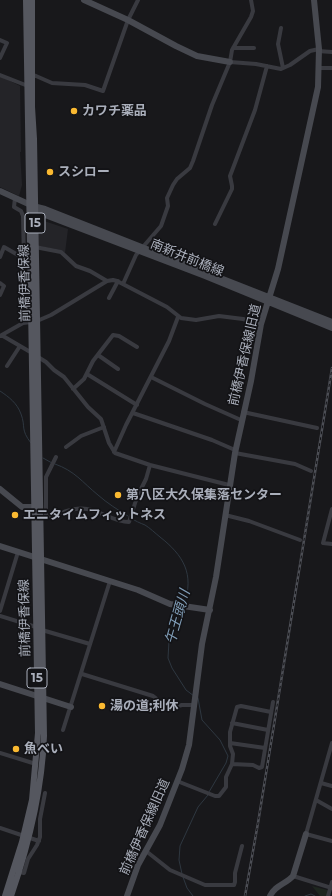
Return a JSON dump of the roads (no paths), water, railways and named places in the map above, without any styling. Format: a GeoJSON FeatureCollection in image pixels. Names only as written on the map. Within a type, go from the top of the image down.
{"type":"FeatureCollection","features":[{"type":"Feature","properties":{"kind":"main road","name":"前橋伊香保線"},"geometry":{"type":"LineString","coordinates":[[11,896],[19,872],[27,837],[36,764],[41,697],[42,630],[34,507],[36,458],[38,446],[38,357],[34,322],[32,206],[24,10],[26,0]]}},
{"type":"Feature","properties":{"kind":"main road","name":"前橋伊香保線"},"geometry":{"type":"LineString","coordinates":[[5,896],[27,837],[38,801],[44,751],[36,627],[38,558],[43,518],[33,437],[31,353],[34,322],[35,246],[32,206],[32,0]]}},
{"type":"Feature","properties":{"kind":"street"},"geometry":{"type":"LineString","coordinates":[[84,0],[128,20],[197,56],[230,62],[282,68],[290,65],[310,52],[319,50],[332,52]]}},
{"type":"Feature","properties":{"kind":"street"},"geometry":{"type":"LineString","coordinates":[[32,75],[52,82],[85,85],[103,91],[128,20],[138,0]]}},
{"type":"Feature","properties":{"kind":"street"},"geometry":{"type":"LineString","coordinates":[[123,284],[136,256],[161,226],[168,206],[167,198],[173,185],[177,179],[190,168],[212,105],[230,62],[233,48],[251,17],[253,11],[251,0]]}},
{"type":"Feature","properties":{"kind":"street","name":"前橋伊香保線旧道"},"geometry":{"type":"LineString","coordinates":[[127,896],[136,869],[160,825],[189,745],[202,644],[210,610],[226,515],[229,485],[241,420],[251,381],[261,324],[278,270],[300,166],[316,103],[319,50],[314,0]]}},
{"type":"Feature","properties":{"kind":"street"},"geometry":{"type":"LineString","coordinates":[[281,28],[278,44],[282,68]]}},
{"type":"Feature","properties":{"kind":"street"},"geometry":{"type":"LineString","coordinates":[[0,40],[7,43],[0,58]]}},
{"type":"Feature","properties":{"kind":"street"},"geometry":{"type":"LineString","coordinates":[[233,48],[254,48]]}},
{"type":"Feature","properties":{"kind":"street"},"geometry":{"type":"LineString","coordinates":[[215,224],[232,189],[230,176],[255,110],[267,66]]}},
{"type":"Feature","properties":{"kind":"street"},"geometry":{"type":"LineString","coordinates":[[319,68],[332,68]]}},
{"type":"Feature","properties":{"kind":"street"},"geometry":{"type":"LineString","coordinates":[[0,75],[28,86]]}},
{"type":"Feature","properties":{"kind":"street","name":"南新井前橋線"},"geometry":{"type":"LineString","coordinates":[[0,192],[32,206],[45,215],[142,250],[314,317],[332,322]]}},
{"type":"Feature","properties":{"kind":"street"},"geometry":{"type":"LineString","coordinates":[[15,198],[14,207],[21,211],[23,216],[25,306],[23,324]]}},
{"type":"Feature","properties":{"kind":"street"},"geometry":{"type":"LineString","coordinates":[[0,257],[2,246],[18,256],[24,256]]}},
{"type":"Feature","properties":{"kind":"street"},"geometry":{"type":"LineString","coordinates":[[35,246],[62,252],[76,266],[90,271],[107,281]]}},
{"type":"Feature","properties":{"kind":"street"},"geometry":{"type":"LineString","coordinates":[[0,336],[23,324],[34,322],[51,315],[107,281],[113,280],[118,281],[167,307],[178,317],[191,320],[219,316],[231,317],[261,324]]}},
{"type":"Feature","properties":{"kind":"street"},"geometry":{"type":"LineString","coordinates":[[109,298],[118,281]]}},
{"type":"Feature","properties":{"kind":"street"},"geometry":{"type":"LineString","coordinates":[[0,283],[4,286],[0,295]]}},
{"type":"Feature","properties":{"kind":"street"},"geometry":{"type":"LineString","coordinates":[[114,452],[169,341],[178,317]]}},
{"type":"Feature","properties":{"kind":"street","name":"南新井前橋線"},"geometry":{"type":"LineString","coordinates":[[314,317],[332,328]]}},
{"type":"Feature","properties":{"kind":"street"},"geometry":{"type":"LineString","coordinates":[[73,388],[81,382],[98,355],[114,334],[137,347]]}},
{"type":"Feature","properties":{"kind":"street"},"geometry":{"type":"LineString","coordinates":[[0,336],[46,362],[62,376],[88,407],[101,419],[109,443],[114,452],[150,465],[229,485]]}},
{"type":"Feature","properties":{"kind":"street"},"geometry":{"type":"LineString","coordinates":[[7,366],[20,346]]}},
{"type":"Feature","properties":{"kind":"street"},"geometry":{"type":"LineString","coordinates":[[98,355],[118,369]]}},
{"type":"Feature","properties":{"kind":"street"},"geometry":{"type":"LineString","coordinates":[[87,374],[137,405]]}},
{"type":"Feature","properties":{"kind":"street"},"geometry":{"type":"LineString","coordinates":[[151,377],[241,420]]}},
{"type":"Feature","properties":{"kind":"street"},"geometry":{"type":"LineString","coordinates":[[243,412],[317,428]]}},
{"type":"Feature","properties":{"kind":"street"},"geometry":{"type":"LineString","coordinates":[[132,413],[151,421],[172,426],[212,440],[235,451],[295,464],[311,471]]}},
{"type":"Feature","properties":{"kind":"street"},"geometry":{"type":"LineString","coordinates":[[66,447],[80,436],[104,427]]}},
{"type":"Feature","properties":{"kind":"street"},"geometry":{"type":"LineString","coordinates":[[56,456],[46,477],[43,518],[70,510],[87,509],[128,522],[137,497],[146,479],[150,465]]}},
{"type":"Feature","properties":{"kind":"street"},"geometry":{"type":"LineString","coordinates":[[0,488],[22,507],[34,507]]}},
{"type":"Feature","properties":{"kind":"street"},"geometry":{"type":"LineString","coordinates":[[332,509],[323,543],[332,544]]}},
{"type":"Feature","properties":{"kind":"street"},"geometry":{"type":"LineString","coordinates":[[226,515],[249,521],[300,540]]}},
{"type":"Feature","properties":{"kind":"street"},"geometry":{"type":"LineString","coordinates":[[0,546],[138,590],[166,603],[210,610]]}},
{"type":"Feature","properties":{"kind":"street"},"geometry":{"type":"LineString","coordinates":[[0,611],[18,552]]}},
{"type":"Feature","properties":{"kind":"street"},"geometry":{"type":"LineString","coordinates":[[63,730],[82,674],[110,581]]}},
{"type":"Feature","properties":{"kind":"street"},"geometry":{"type":"LineString","coordinates":[[0,616],[36,627]]}},
{"type":"Feature","properties":{"kind":"street"},"geometry":{"type":"LineString","coordinates":[[42,630],[90,644]]}},
{"type":"Feature","properties":{"kind":"street"},"geometry":{"type":"LineString","coordinates":[[82,674],[153,696],[167,707],[194,705]]}},
{"type":"Feature","properties":{"kind":"street"},"geometry":{"type":"LineString","coordinates":[[0,684],[71,707]]}},
{"type":"Feature","properties":{"kind":"street"},"geometry":{"type":"LineString","coordinates":[[232,764],[252,765],[260,768],[262,766],[273,702]]}},
{"type":"Feature","properties":{"kind":"street"},"geometry":{"type":"LineString","coordinates":[[177,781],[218,796],[225,789],[226,777],[232,764],[233,754],[230,743],[230,732],[238,706],[271,712]]}},
{"type":"Feature","properties":{"kind":"street"},"geometry":{"type":"LineString","coordinates":[[232,723],[268,730]]}},
{"type":"Feature","properties":{"kind":"street"},"geometry":{"type":"LineString","coordinates":[[230,743],[265,748]]}},
{"type":"Feature","properties":{"kind":"street"},"geometry":{"type":"LineString","coordinates":[[270,896],[274,889],[293,876],[332,744]]}},
{"type":"Feature","properties":{"kind":"street"},"geometry":{"type":"LineString","coordinates":[[0,753],[36,764]]}},
{"type":"Feature","properties":{"kind":"street"},"geometry":{"type":"LineString","coordinates":[[326,764],[332,766]]}},
{"type":"Feature","properties":{"kind":"street"},"geometry":{"type":"LineString","coordinates":[[321,782],[332,786]]}},
{"type":"Feature","properties":{"kind":"street"},"geometry":{"type":"LineString","coordinates":[[19,872],[24,874],[29,857],[39,841],[40,819],[45,793]]}},
{"type":"Feature","properties":{"kind":"street"},"geometry":{"type":"LineString","coordinates":[[316,800],[332,809]]}},
{"type":"Feature","properties":{"kind":"street"},"geometry":{"type":"LineString","coordinates":[[0,828],[39,841]]}},
{"type":"Feature","properties":{"kind":"street"},"geometry":{"type":"LineString","coordinates":[[306,834],[332,842]]}},
{"type":"Feature","properties":{"kind":"street"},"geometry":{"type":"LineString","coordinates":[[146,851],[170,870],[205,885],[234,885],[236,882],[235,873],[242,846]]}},
{"type":"Feature","properties":{"kind":"street"},"geometry":{"type":"LineString","coordinates":[[293,876],[331,888]]}},
{"type":"Feature","properties":{"kind":"street"},"geometry":{"type":"LineString","coordinates":[[328,896],[332,882]]}},
{"type":"Feature","properties":{"kind":"waterway","name":"午王頭川"},"geometry":{"type":"LineString","coordinates":[[0,391],[15,403],[22,418],[24,431],[31,443]]}},
{"type":"Feature","properties":{"kind":"waterway","name":"午王頭川"},"geometry":{"type":"LineString","coordinates":[[43,458],[52,463]]}},
{"type":"Feature","properties":{"kind":"waterway","name":"午王頭川"},"geometry":{"type":"LineString","coordinates":[[55,464],[73,473],[105,501],[128,516]]}},
{"type":"Feature","properties":{"kind":"waterway","name":"午王頭川"},"geometry":{"type":"LineString","coordinates":[[131,518],[151,529],[181,558],[185,566],[188,583],[184,604]]}},
{"type":"Feature","properties":{"kind":"waterway","name":"午王頭川"},"geometry":{"type":"LineString","coordinates":[[182,609],[169,641],[168,658],[172,668],[186,690],[194,696]]}},
{"type":"Feature","properties":{"kind":"waterway","name":"午王頭川"},"geometry":{"type":"LineString","coordinates":[[198,698],[202,720],[220,740],[228,756],[226,763],[209,792]]}},
{"type":"Feature","properties":{"kind":"waterway","name":"午王頭川"},"geometry":{"type":"LineString","coordinates":[[182,874],[179,860],[180,846],[198,807],[208,795]]}},
{"type":"Feature","properties":{"kind":"waterway","name":"午王頭川"},"geometry":{"type":"LineString","coordinates":[[183,877],[187,888],[193,896]]}},
{"type":"Feature","properties":{"kind":"waterway","name":"午王頭川"},"geometry":{"type":"LineString","coordinates":[[305,896],[311,894],[315,896]]}},
{"type":"Feature","properties":{"kind":"railway"},"geometry":{"type":"LineString","coordinates":[[245,896],[332,368]]}},
{"type":"Feature","properties":{"kind":"place","name":"カワチ薬品"},"geometry":{"type":"Point","coordinates":[74,111]}},
{"type":"Feature","properties":{"kind":"place","name":"スシロー"},"geometry":{"type":"Point","coordinates":[50,172]}},
{"type":"Feature","properties":{"kind":"place","name":"第八区大久保集落センター"},"geometry":{"type":"Point","coordinates":[118,495]}},
{"type":"Feature","properties":{"kind":"place","name":"エニタイムフィットネス"},"geometry":{"type":"Point","coordinates":[15,515]}},
{"type":"Feature","properties":{"kind":"place","name":"湯の道;利休"},"geometry":{"type":"Point","coordinates":[102,706]}},
{"type":"Feature","properties":{"kind":"place","name":"魚べい"},"geometry":{"type":"Point","coordinates":[16,749]}}]}
